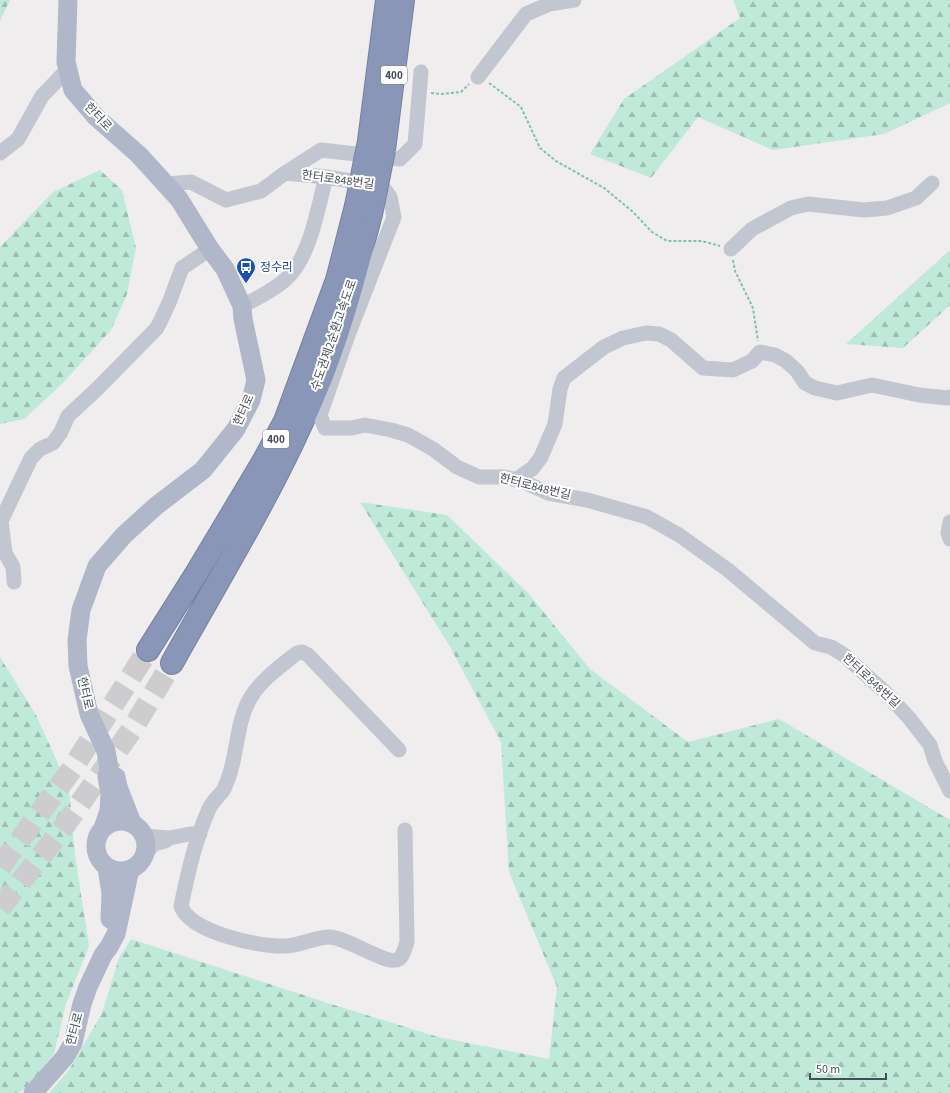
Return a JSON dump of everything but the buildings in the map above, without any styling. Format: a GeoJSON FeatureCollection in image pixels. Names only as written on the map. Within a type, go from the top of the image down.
{"type":"FeatureCollection","features":[{"type":"Feature","properties":{"kind":"highway","name":"수도권제2순환고속도로"},"geometry":{"type":"LineString","coordinates":[[376,146],[386,0]]}},
{"type":"Feature","properties":{"kind":"highway","name":"수도권제2순환고속도로"},"geometry":{"type":"LineString","coordinates":[[172,663],[264,500],[292,445],[335,341],[354,280],[364,210],[403,0]]}},
{"type":"Feature","properties":{"kind":"highway","name":"수도권제2순환고속도로"},"geometry":{"type":"LineString","coordinates":[[148,650],[196,574],[263,462],[285,421],[364,210]]}},
{"type":"Feature","properties":{"kind":"main road","name":"한터로"},"geometry":{"type":"LineString","coordinates":[[68,0],[66,62],[73,90],[96,118],[139,155],[179,199],[210,249],[225,269],[242,306],[243,319],[256,380],[251,400],[236,429],[203,470],[156,506],[124,535],[97,566],[81,610],[77,640],[78,666],[89,714],[106,751],[109,768],[106,777],[110,794],[110,811],[103,828]]}},
{"type":"Feature","properties":{"kind":"main road","name":"한터로"},"geometry":{"type":"LineString","coordinates":[[109,768],[115,775],[118,788],[138,830]]}},
{"type":"Feature","properties":{"kind":"main road"},"geometry":{"type":"LineString","coordinates":[[117,821],[126,821],[138,830],[146,843],[144,854],[137,865],[122,871],[107,868],[97,856],[95,849],[98,834],[110,823],[117,821]]}},
{"type":"Feature","properties":{"kind":"main road","name":"한터로"},"geometry":{"type":"LineString","coordinates":[[103,955],[103,944],[108,931],[111,912],[111,893],[107,868]]}},
{"type":"Feature","properties":{"kind":"main road","name":"한터로"},"geometry":{"type":"LineString","coordinates":[[33,1093],[65,1057],[73,1043],[82,1004],[103,955],[116,934],[130,869]]}},
{"type":"Feature","properties":{"kind":"street"},"geometry":{"type":"LineString","coordinates":[[478,77],[526,14],[549,4],[574,0]]}},
{"type":"Feature","properties":{"kind":"street"},"geometry":{"type":"LineString","coordinates":[[0,153],[18,139],[42,96],[68,69]]}},
{"type":"Feature","properties":{"kind":"street"},"geometry":{"type":"LineString","coordinates":[[166,184],[191,182],[226,200],[261,191],[285,173],[321,150],[400,159],[415,144],[421,72]]}},
{"type":"Feature","properties":{"kind":"street","name":"한터로848번길"},"geometry":{"type":"LineString","coordinates":[[285,173],[326,177],[382,186],[390,197],[394,217],[348,336],[320,415],[325,428],[352,428],[365,425],[408,435],[433,449],[457,467],[479,477],[504,477],[516,480],[548,493],[587,500],[647,517],[679,535],[728,570],[815,643],[831,646],[844,655],[886,693],[910,719],[930,745],[934,761],[950,791]]}},
{"type":"Feature","properties":{"kind":"street"},"geometry":{"type":"LineString","coordinates":[[242,306],[275,288],[287,278],[298,264],[310,237],[326,177]]}},
{"type":"Feature","properties":{"kind":"street"},"geometry":{"type":"LineString","coordinates":[[731,250],[752,229],[791,208],[808,204],[864,210],[887,208],[916,198],[932,183]]}},
{"type":"Feature","properties":{"kind":"street"},"geometry":{"type":"LineString","coordinates":[[14,582],[13,567],[5,553],[0,521],[31,458],[40,449],[53,443],[61,432],[68,416],[157,328],[169,304],[182,268],[210,249]]}},
{"type":"Feature","properties":{"kind":"street"},"geometry":{"type":"LineString","coordinates":[[516,480],[533,468],[541,457],[554,424],[560,389],[564,378],[604,347],[623,338],[646,333],[659,334],[672,340],[703,368],[733,370],[752,361],[760,352],[774,355],[786,361],[797,371],[805,383],[816,388],[837,393],[872,384],[919,395],[949,399]]}},
{"type":"Feature","properties":{"kind":"street"},"geometry":{"type":"LineString","coordinates":[[950,522],[948,533],[950,539]]}},
{"type":"Feature","properties":{"kind":"street"},"geometry":{"type":"LineString","coordinates":[[399,750],[308,655],[302,652],[297,653],[269,676],[257,688],[250,698],[244,713],[229,777],[223,791],[214,800],[210,808],[194,851],[181,906],[185,914],[190,919],[203,927],[236,940],[272,946],[286,946],[331,937],[354,944],[384,959],[392,961],[399,959],[404,953],[407,942],[405,830]]}},
{"type":"Feature","properties":{"kind":"street"},"geometry":{"type":"LineString","coordinates":[[138,830],[170,838]]}},
{"type":"Feature","properties":{"kind":"street"},"geometry":{"type":"LineString","coordinates":[[144,854],[154,844],[170,838],[190,834],[200,834]]}},
{"type":"Feature","properties":{"kind":"path"},"geometry":{"type":"LineString","coordinates":[[419,94],[461,92],[478,77],[504,93],[521,107],[540,148],[556,161],[604,188],[632,211],[652,232],[667,241],[702,241],[731,250],[735,271],[753,308],[760,352]]}},
{"type":"Feature","properties":{"kind":"green space"},"geometry":{"type":"Polygon","coordinates":[[[0,0],[10,0],[0,21],[0,0]]]}},
{"type":"Feature","properties":{"kind":"green space"},"geometry":{"type":"Polygon","coordinates":[[[733,0],[950,0],[950,103],[884,134],[773,150],[698,117],[651,178],[590,154],[624,99],[740,18],[733,0]]]}},
{"type":"Feature","properties":{"kind":"green space"},"geometry":{"type":"Polygon","coordinates":[[[100,170],[122,190],[136,248],[127,294],[111,330],[62,384],[24,419],[0,424],[0,247],[53,192],[100,170]]]}},
{"type":"Feature","properties":{"kind":"green space"},"geometry":{"type":"Polygon","coordinates":[[[950,250],[950,305],[903,348],[846,344],[950,250]]]}},
{"type":"Feature","properties":{"kind":"green space"},"geometry":{"type":"Polygon","coordinates":[[[360,502],[447,515],[528,593],[590,669],[688,742],[779,719],[950,820],[950,1093],[49,1093],[69,1070],[102,1013],[119,958],[131,939],[438,1037],[549,1059],[557,987],[509,872],[501,742],[449,645],[360,502]]]}},
{"type":"Feature","properties":{"kind":"green space"},"geometry":{"type":"Polygon","coordinates":[[[0,657],[36,715],[69,788],[75,855],[89,946],[66,1004],[54,1054],[27,1087],[18,1093],[0,1093],[0,657]]]}},
{"type":"Feature","properties":{"kind":"tunnel"},"geometry":{"type":"LineString","coordinates":[[0,867],[72,769],[148,650]]}},
{"type":"Feature","properties":{"kind":"tunnel"},"geometry":{"type":"LineString","coordinates":[[0,908],[60,832],[133,728],[172,663]]}},
{"type":"Feature","properties":{"kind":"place","name":"정수리"},"geometry":{"type":"Point","coordinates":[246,284]}}]}
